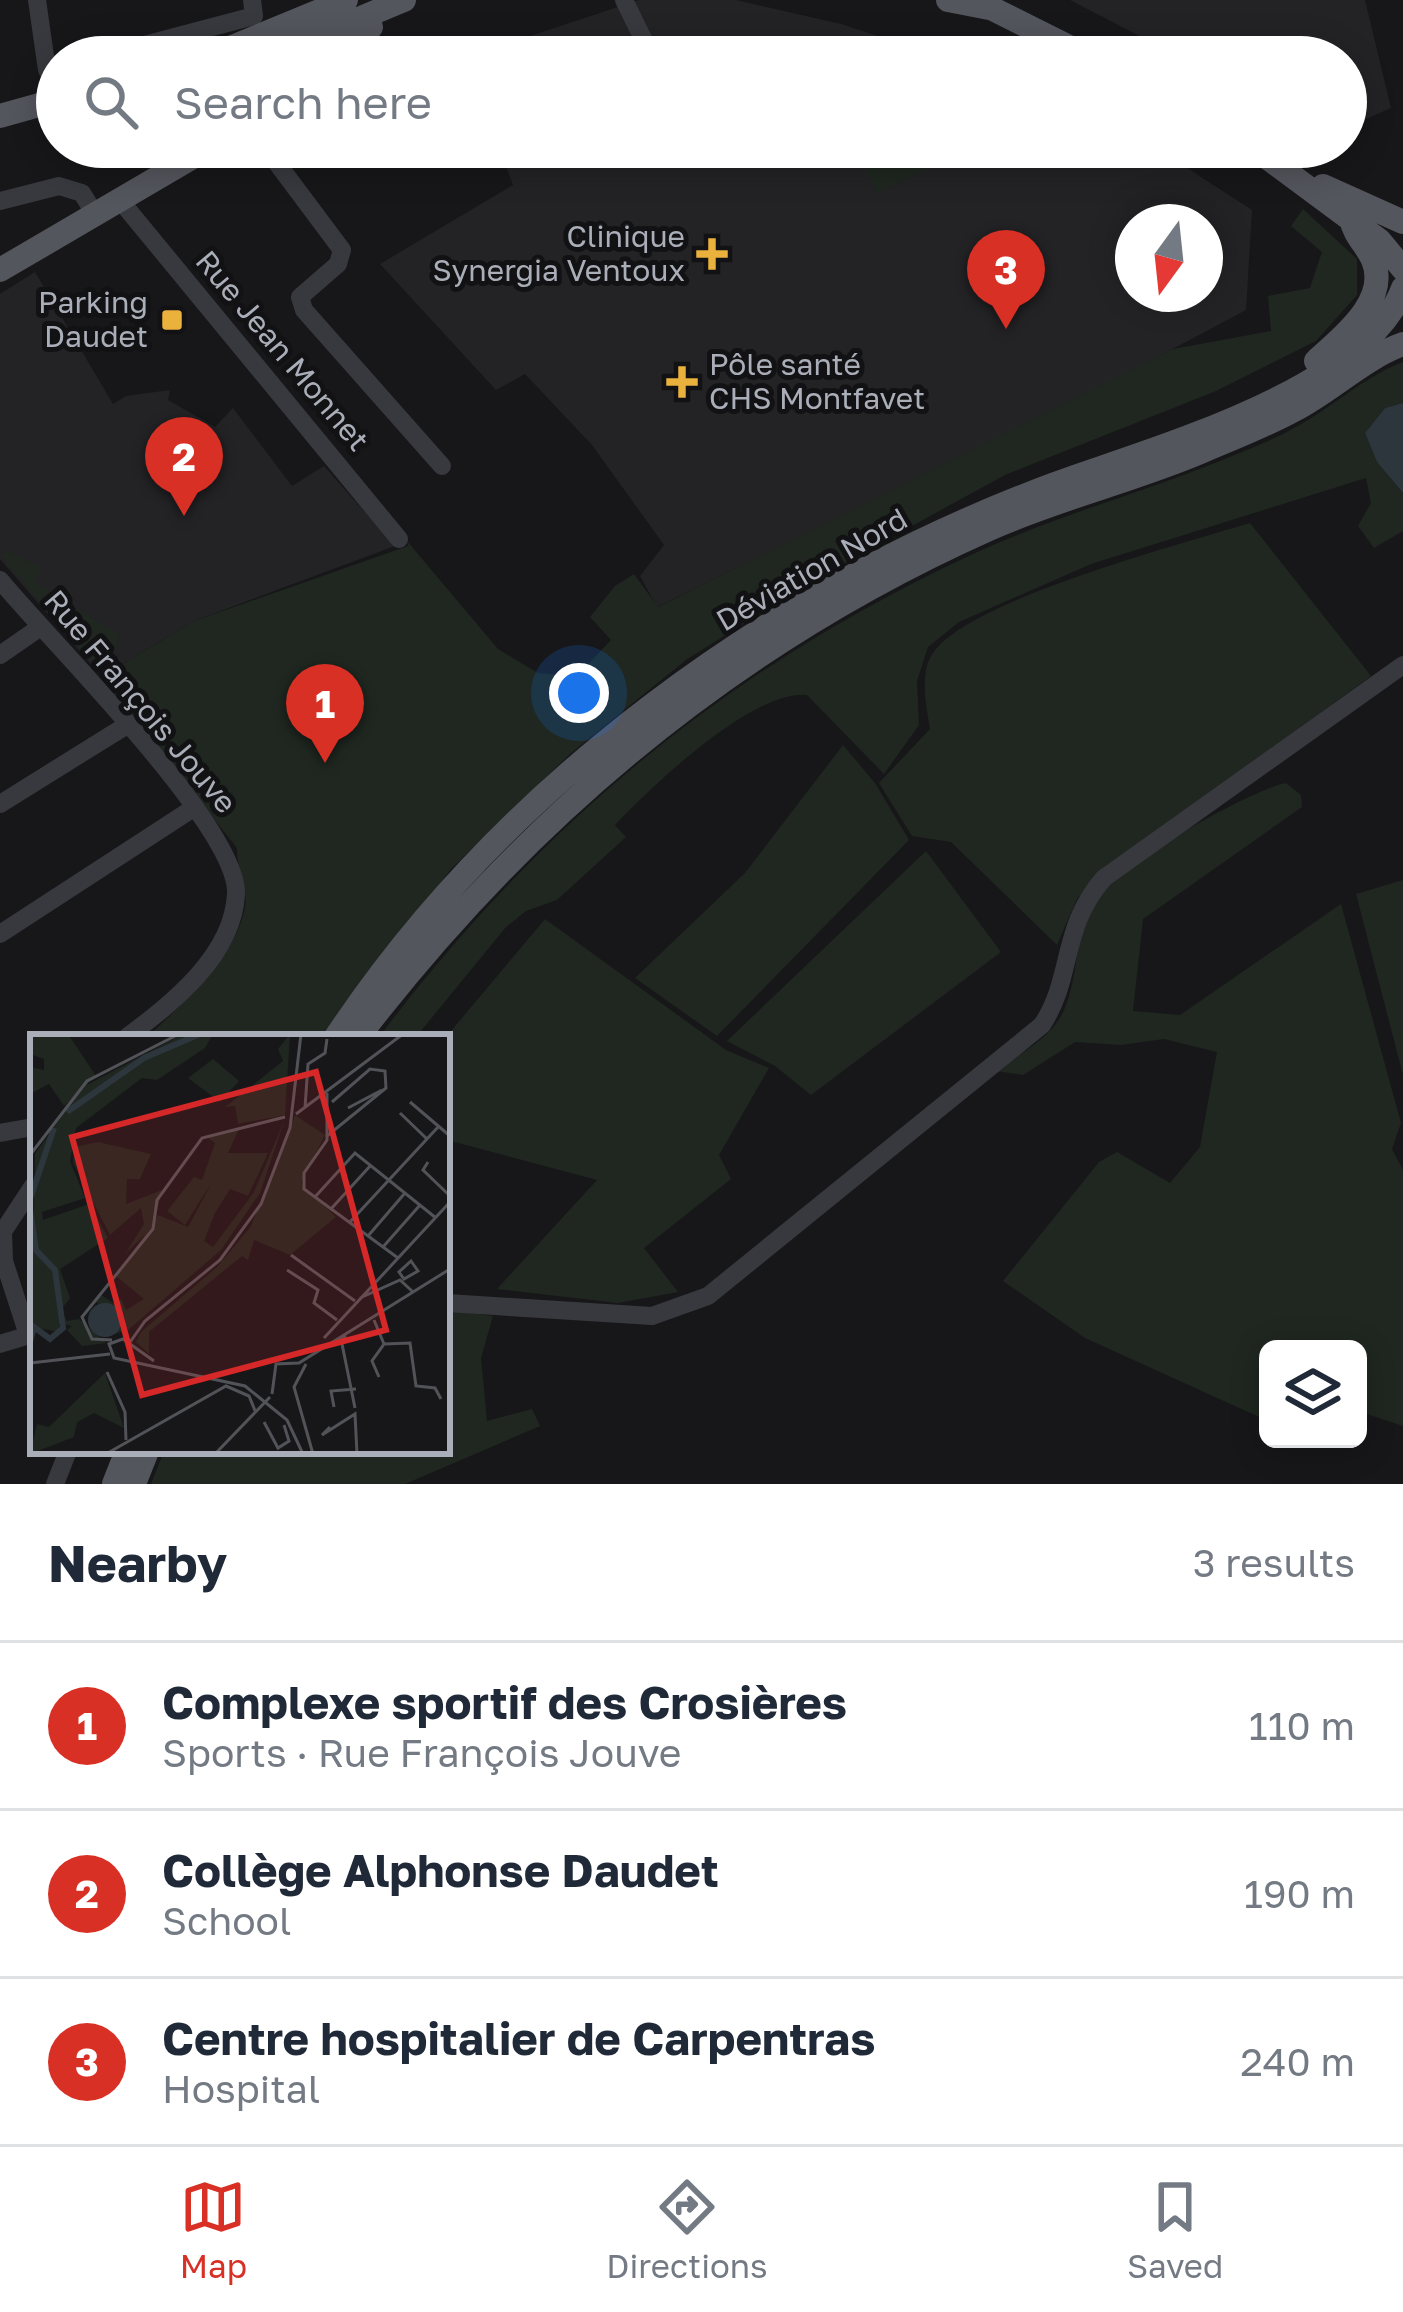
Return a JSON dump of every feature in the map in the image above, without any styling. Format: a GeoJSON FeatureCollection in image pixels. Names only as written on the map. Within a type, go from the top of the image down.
{"type":"FeatureCollection","features":[{"type":"Feature","properties":{"kind":"main road"},"geometry":{"type":"LineString","coordinates":[[259,36],[346,0]]}},
{"type":"Feature","properties":{"kind":"main road"},"geometry":{"type":"LineString","coordinates":[[329,36],[373,0]]}},
{"type":"Feature","properties":{"kind":"main road"},"geometry":{"type":"LineString","coordinates":[[316,36],[404,0]]}},
{"type":"Feature","properties":{"kind":"main road"},"geometry":{"type":"LineString","coordinates":[[362,36],[419,0]]}},
{"type":"Feature","properties":{"kind":"main road"},"geometry":{"type":"LineString","coordinates":[[947,0],[983,4],[1047,36]]}},
{"type":"Feature","properties":{"kind":"main road"},"geometry":{"type":"LineString","coordinates":[[0,116],[36,106]]}},
{"type":"Feature","properties":{"kind":"main road"},"geometry":{"type":"LineString","coordinates":[[0,270],[174,168]]}},
{"type":"Feature","properties":{"kind":"main road"},"geometry":{"type":"LineString","coordinates":[[1286,168],[1380,241],[1403,269]]}},
{"type":"Feature","properties":{"kind":"main road"},"geometry":{"type":"LineString","coordinates":[[1286,168],[1403,222]]}},
{"type":"Feature","properties":{"kind":"main road"},"geometry":{"type":"LineString","coordinates":[[1289,391],[1294,374],[1331,346],[1371,301],[1375,265],[1355,238],[1351,219]]}},
{"type":"Feature","properties":{"kind":"main road","name":"Déviation Nord"},"geometry":{"type":"LineString","coordinates":[[337,1034],[423,924],[484,856],[639,716],[713,662],[789,612],[946,530],[1239,416],[1289,391],[1389,320],[1403,288]]}},
{"type":"Feature","properties":{"kind":"main road","name":"Déviation Nord"},"geometry":{"type":"LineString","coordinates":[[360,1034],[426,948],[545,822],[657,726],[767,647],[991,528],[1197,454],[1293,411],[1403,344]]}},
{"type":"Feature","properties":{"kind":"main road"},"geometry":{"type":"LineString","coordinates":[[114,1484],[126,1454]]}},
{"type":"Feature","properties":{"kind":"main road"},"geometry":{"type":"LineString","coordinates":[[134,1484],[146,1454]]}},
{"type":"Feature","properties":{"kind":"street"},"geometry":{"type":"LineString","coordinates":[[37,0],[45,36]]}},
{"type":"Feature","properties":{"kind":"street"},"geometry":{"type":"LineString","coordinates":[[624,0],[642,36]]}},
{"type":"Feature","properties":{"kind":"street"},"geometry":{"type":"LineString","coordinates":[[165,36],[253,8]]}},
{"type":"Feature","properties":{"kind":"street"},"geometry":{"type":"LineString","coordinates":[[281,168],[343,250],[338,264],[300,296],[304,310],[442,466]]}},
{"type":"Feature","properties":{"kind":"street"},"geometry":{"type":"LineString","coordinates":[[0,201],[59,186],[82,193],[94,213]]}},
{"type":"Feature","properties":{"kind":"street","name":"Rue Jean Monnet"},"geometry":{"type":"LineString","coordinates":[[119,200],[399,539]]}},
{"type":"Feature","properties":{"kind":"street","name":"Rue François Jouve"},"geometry":{"type":"LineString","coordinates":[[0,580],[127,724],[229,856],[235,874],[233,911],[209,961],[130,1034]]}},
{"type":"Feature","properties":{"kind":"street"},"geometry":{"type":"LineString","coordinates":[[0,655],[39,628]]}},
{"type":"Feature","properties":{"kind":"street"},"geometry":{"type":"LineString","coordinates":[[450,1303],[652,1316],[708,1295],[1042,1025],[1053,1008],[1073,923],[1104,878],[1403,665]]}},
{"type":"Feature","properties":{"kind":"street"},"geometry":{"type":"LineString","coordinates":[[0,803],[127,724]]}},
{"type":"Feature","properties":{"kind":"street"},"geometry":{"type":"LineString","coordinates":[[0,934],[192,808]]}},
{"type":"Feature","properties":{"kind":"street"},"geometry":{"type":"LineString","coordinates":[[0,1133],[30,1128]]}},
{"type":"Feature","properties":{"kind":"street"},"geometry":{"type":"LineString","coordinates":[[30,1191],[2,1234],[5,1283],[30,1332]]}},
{"type":"Feature","properties":{"kind":"street"},"geometry":{"type":"LineString","coordinates":[[0,1344],[30,1334]]}},
{"type":"Feature","properties":{"kind":"street"},"geometry":{"type":"LineString","coordinates":[[55,1484],[67,1454]]}},
{"type":"Feature","properties":{"kind":"shaded area"},"geometry":{"type":"Polygon","coordinates":[[[639,0],[736,0],[878,36],[530,36],[639,0]]]}},
{"type":"Feature","properties":{"kind":"shaded area"},"geometry":{"type":"Polygon","coordinates":[[[1070,0],[1365,0],[1391,108],[1367,119],[1367,36],[1139,36],[1070,0]]]}},
{"type":"Feature","properties":{"kind":"shaded area"},"geometry":{"type":"Polygon","coordinates":[[[507,168],[1187,168],[1252,210],[1246,310],[1060,409],[657,607],[640,576],[664,545],[592,445],[525,374],[496,390],[380,264],[513,185],[507,168]]]}},
{"type":"Feature","properties":{"kind":"shaded area"},"geometry":{"type":"Polygon","coordinates":[[[864,168],[929,168],[877,193],[864,168]]]}},
{"type":"Feature","properties":{"kind":"shaded area"},"geometry":{"type":"Polygon","coordinates":[[[1303,209],[1357,259],[1357,295],[1316,341],[1216,391],[1005,475],[804,585],[686,660],[570,754],[452,868],[323,1034],[151,1034],[229,948],[244,912],[245,895],[237,848],[101,677],[194,621],[408,546],[407,541],[498,649],[538,673],[577,676],[611,640],[590,617],[615,586],[634,574],[658,607],[1173,349],[1271,331],[1268,296],[1310,288],[1322,252],[1291,226],[1303,209]]]}},
{"type":"Feature","properties":{"kind":"shaded area"},"geometry":{"type":"Polygon","coordinates":[[[35,272],[113,404],[126,396],[170,390],[168,400],[215,427],[233,408],[292,486],[324,466],[395,546],[194,621],[116,668],[111,662],[96,670],[0,559],[0,294],[35,272]]]}},
{"type":"Feature","properties":{"kind":"shaded area"},"geometry":{"type":"Polygon","coordinates":[[[1403,362],[1403,403],[1385,408],[1365,433],[1377,462],[1403,493],[1403,531],[1374,548],[1358,526],[1371,503],[1366,478],[1091,564],[959,622],[928,647],[917,681],[919,725],[884,774],[807,695],[759,708],[704,744],[652,788],[615,825],[626,837],[557,900],[526,911],[506,927],[418,1034],[381,1034],[506,887],[574,820],[720,700],[800,647],[973,554],[1276,437],[1403,362]]]}},
{"type":"Feature","properties":{"kind":"shaded area"},"geometry":{"type":"Polygon","coordinates":[[[1403,403],[1403,493],[1377,462],[1365,433],[1385,408],[1403,403]]]}},
{"type":"Feature","properties":{"kind":"shaded area"},"geometry":{"type":"Polygon","coordinates":[[[1250,523],[1371,676],[1099,874],[1077,899],[1057,945],[951,842],[912,836],[879,783],[930,729],[925,687],[930,657],[959,630],[1036,592],[1250,523]]]}},
{"type":"Feature","properties":{"kind":"shaded area"},"geometry":{"type":"Polygon","coordinates":[[[5,550],[41,568],[35,583],[120,635],[113,658],[105,651],[90,661],[2,557],[5,550]]]}},
{"type":"Feature","properties":{"kind":"shaded area"},"geometry":{"type":"Polygon","coordinates":[[[843,745],[875,783],[909,840],[717,1036],[635,978],[745,873],[843,745]]]}},
{"type":"Feature","properties":{"kind":"shaded area"},"geometry":{"type":"Polygon","coordinates":[[[1286,783],[1301,795],[1302,807],[1143,919],[1133,1011],[1180,1015],[1341,904],[1401,1123],[1392,1149],[1403,1170],[1403,1426],[1367,1414],[1367,1340],[1259,1340],[1259,1417],[1085,1338],[1003,1281],[1099,1162],[1117,1152],[1170,1183],[1200,1147],[1217,1052],[1164,1039],[1121,1045],[1075,1042],[1023,1075],[996,1071],[1034,1045],[1059,1020],[1091,903],[1103,889],[1181,833],[1286,783]]]}},
{"type":"Feature","properties":{"kind":"shaded area"},"geometry":{"type":"Polygon","coordinates":[[[926,851],[1001,952],[811,1095],[775,1066],[727,1041],[926,851]]]}},
{"type":"Feature","properties":{"kind":"shaded area"},"geometry":{"type":"Polygon","coordinates":[[[1403,880],[1403,1075],[1356,894],[1403,880]]]}},
{"type":"Feature","properties":{"kind":"shaded area"},"geometry":{"type":"Polygon","coordinates":[[[545,919],[726,1050],[769,1068],[719,1155],[731,1179],[644,1248],[678,1292],[618,1303],[497,1289],[597,1180],[450,1141],[449,1034],[545,919]]]}},
{"type":"Feature","properties":{"kind":"shaded area"},"geometry":{"type":"Polygon","coordinates":[[[450,1310],[493,1316],[481,1358],[487,1421],[532,1409],[540,1426],[405,1484],[151,1484],[163,1454],[450,1454],[450,1310]]]}},
{"type":"Feature","properties":{"kind":"place","name":"Clinique Synergia Ventoux"},"geometry":{"type":"Point","coordinates":[712,254]}},
{"type":"Feature","properties":{"kind":"place","name":"Parking Daudet"},"geometry":{"type":"Point","coordinates":[172,320]}},
{"type":"Feature","properties":{"kind":"place","name":"Centre hospitalier de Carpentras"},"geometry":{"type":"Point","coordinates":[1006,329]}},
{"type":"Feature","properties":{"kind":"place","name":"Pôle santé CHS Montfavet"},"geometry":{"type":"Point","coordinates":[682,382]}},
{"type":"Feature","properties":{"kind":"place","name":"Collège Alphonse Daudet"},"geometry":{"type":"Point","coordinates":[184,516]}},
{"type":"Feature","properties":{"kind":"place","name":"Complexe sportif des Crosières"},"geometry":{"type":"Point","coordinates":[325,763]}}]}
